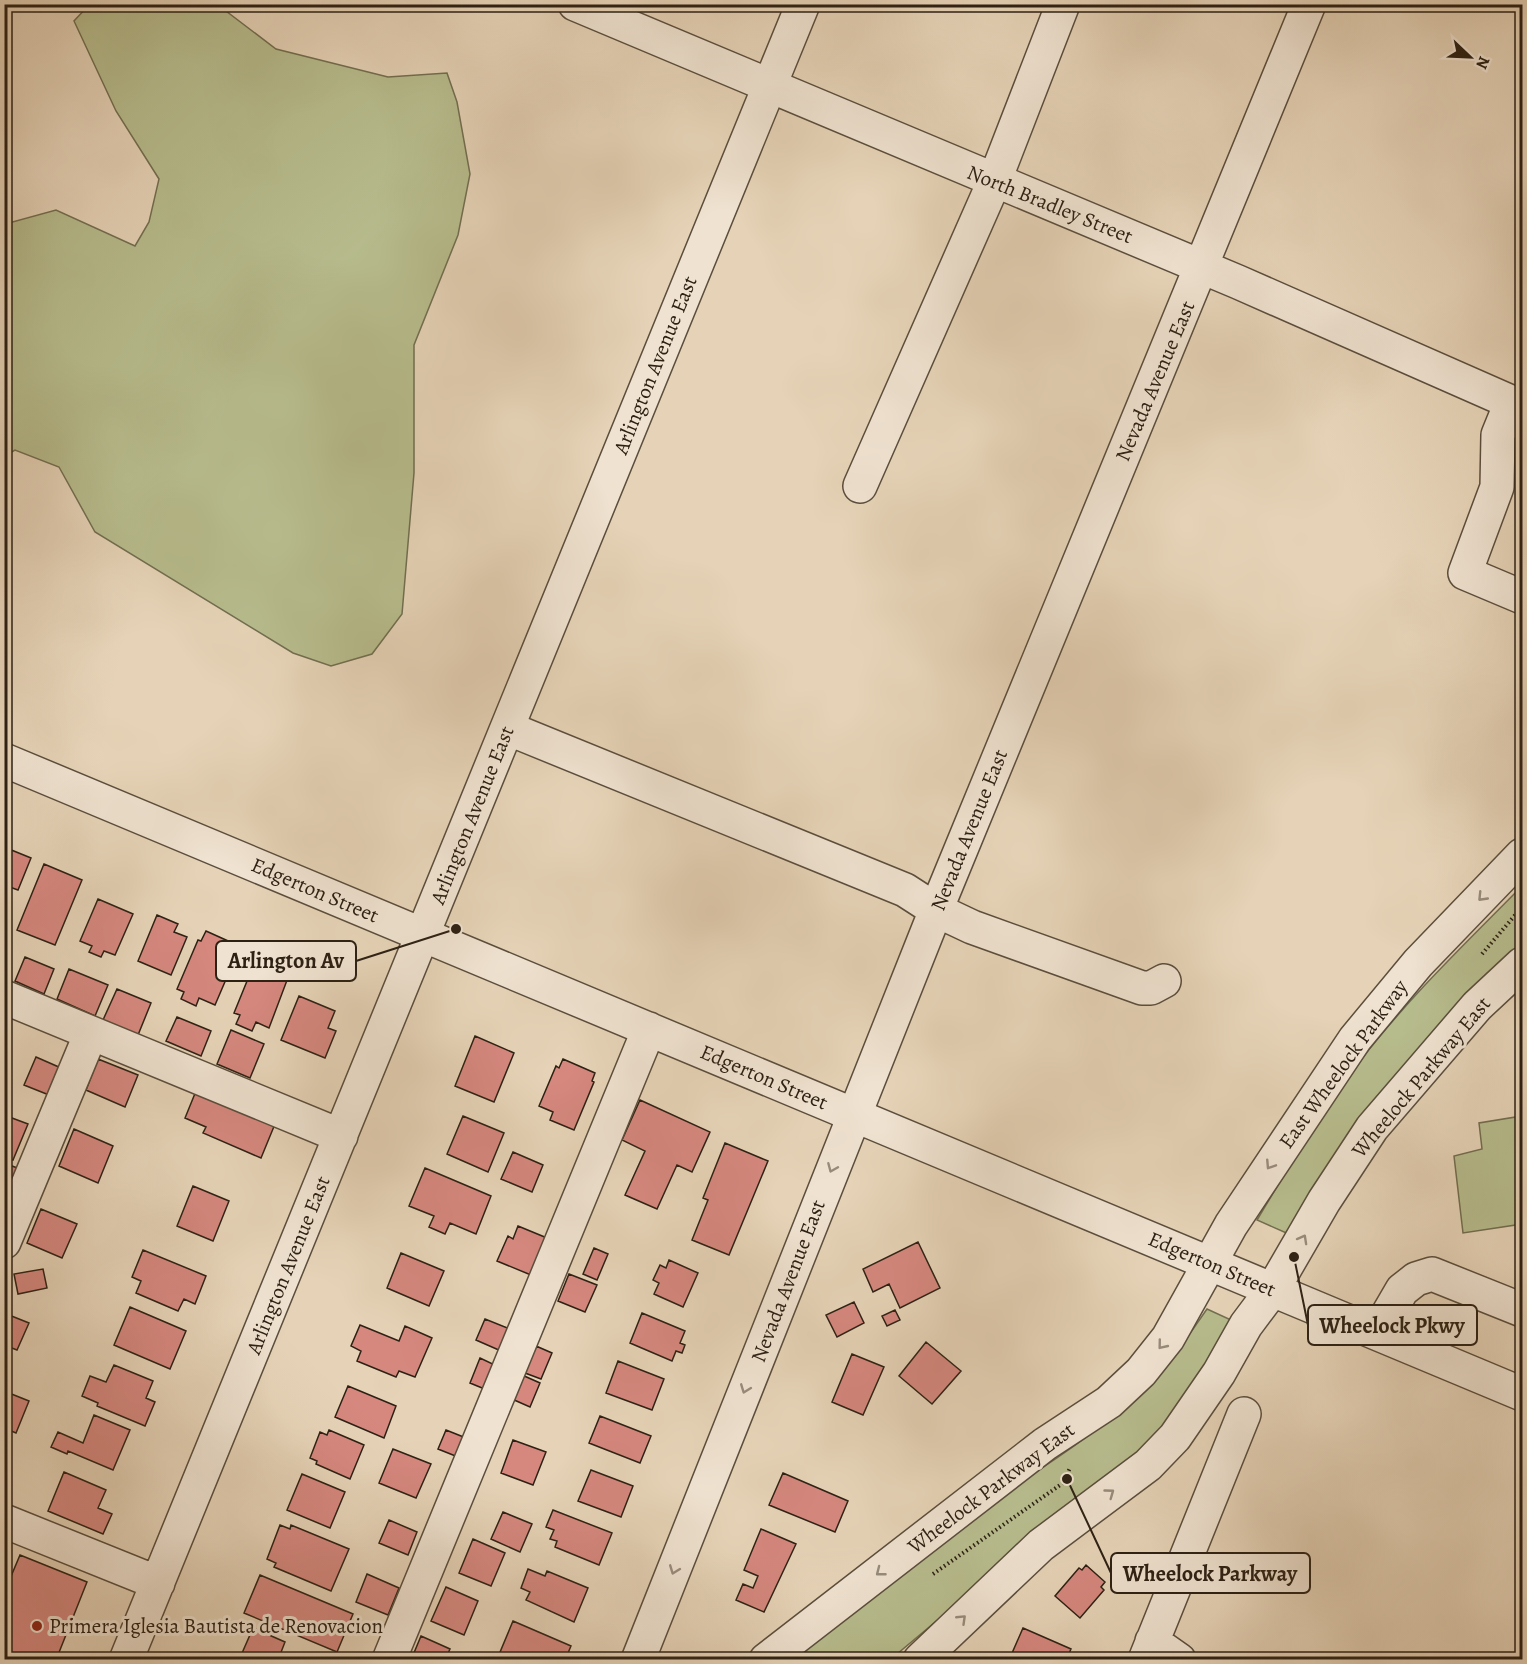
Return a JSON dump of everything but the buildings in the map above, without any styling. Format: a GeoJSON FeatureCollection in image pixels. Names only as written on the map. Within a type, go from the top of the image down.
{"type":"FeatureCollection","features":[{"type":"Feature","properties":{"kind":"street","name":"North Bradley Street"},"geometry":{"type":"LineString","coordinates":[[575,4],[770,84],[994,182],[1203,267],[1517,405]]}},
{"type":"Feature","properties":{"kind":"street","name":"Arlington Avenue East"},"geometry":{"type":"LineString","coordinates":[[126,1659],[803,4]]}},
{"type":"Feature","properties":{"kind":"street"},"geometry":{"type":"LineString","coordinates":[[860,486],[994,182],[1063,4]]}},
{"type":"Feature","properties":{"kind":"street","name":"Nevada Avenue East"},"geometry":{"type":"LineString","coordinates":[[638,1659],[936,910],[1203,267],[1309,4]]}},
{"type":"Feature","properties":{"kind":"street"},"geometry":{"type":"LineString","coordinates":[[1517,405],[1498,435],[1497,487],[1465,573],[1522,597]]}},
{"type":"Feature","properties":{"kind":"street"},"geometry":{"type":"LineString","coordinates":[[507,728],[905,890],[936,910],[972,927],[1125,984],[1151,988],[1164,981]]}},
{"type":"Feature","properties":{"kind":"street","name":"Edgerton Street"},"geometry":{"type":"LineString","coordinates":[[4,760],[1522,1394]]}},
{"type":"Feature","properties":{"kind":"street","name":"East Wheelock Parkway"},"geometry":{"type":"LineString","coordinates":[[1193,1296],[1231,1225],[1300,1118],[1355,1039],[1418,963],[1522,855]]}},
{"type":"Feature","properties":{"kind":"street","name":"Wheelock Parkway East"},"geometry":{"type":"LineString","coordinates":[[1273,1289],[1324,1201],[1372,1128],[1477,1006],[1522,964]]}},
{"type":"Feature","properties":{"kind":"street"},"geometry":{"type":"LineString","coordinates":[[4,997],[341,1136]]}},
{"type":"Feature","properties":{"kind":"street"},"geometry":{"type":"LineString","coordinates":[[389,1659],[649,1029]]}},
{"type":"Feature","properties":{"kind":"street"},"geometry":{"type":"LineString","coordinates":[[4,1242],[91,1034]]}},
{"type":"Feature","properties":{"kind":"street"},"geometry":{"type":"LineString","coordinates":[[1377,1333],[1402,1290],[1416,1279],[1432,1274],[1522,1310]]}},
{"type":"Feature","properties":{"kind":"street"},"geometry":{"type":"LineString","coordinates":[[920,1659],[1041,1545],[1148,1465],[1191,1415],[1246,1325],[1273,1289]]}},
{"type":"Feature","properties":{"kind":"street","name":"Wheelock Parkway East"},"geometry":{"type":"LineString","coordinates":[[766,1659],[1045,1444],[1109,1402],[1140,1372],[1168,1338],[1193,1296]]}},
{"type":"Feature","properties":{"kind":"street"},"geometry":{"type":"LineString","coordinates":[[1179,1659],[1148,1650],[1245,1414]]}},
{"type":"Feature","properties":{"kind":"street"},"geometry":{"type":"LineString","coordinates":[[4,1521],[158,1583]]}},
{"type":"Feature","properties":{"kind":"green space"},"geometry":{"type":"Polygon","coordinates":[[[89,5],[218,5],[276,49],[388,77],[447,73],[457,102],[470,174],[458,235],[414,345],[414,473],[402,614],[372,654],[331,666],[293,653],[95,532],[59,467],[15,450],[5,456],[5,224],[56,210],[135,246],[149,222],[159,179],[116,111],[74,21],[89,5]]]}},
{"type":"Feature","properties":{"kind":"green space"},"geometry":{"type":"Polygon","coordinates":[[[1522,886],[1522,954],[1291,1235],[1257,1220],[1320,1118],[1379,1037],[1439,970],[1522,886]]]}},
{"type":"Feature","properties":{"kind":"green space"},"geometry":{"type":"Polygon","coordinates":[[[1522,1116],[1522,1224],[1463,1233],[1454,1156],[1482,1149],[1479,1123],[1522,1116]]]}},
{"type":"Feature","properties":{"kind":"green space"},"geometry":{"type":"Polygon","coordinates":[[[1207,1309],[1242,1325],[1190,1409],[891,1659],[793,1660],[1009,1489],[1070,1449],[1128,1403],[1163,1369],[1207,1309]]]}},
{"type":"Feature","properties":{"kind":"place","name":"Arlington Av"},"geometry":{"type":"Point","coordinates":[456,929]}},
{"type":"Feature","properties":{"kind":"place","name":"Wheelock Pkwy"},"geometry":{"type":"Point","coordinates":[1294,1257]}},
{"type":"Feature","properties":{"kind":"place","name":"Wheelock Parkway"},"geometry":{"type":"Point","coordinates":[1067,1479]}},
{"type":"Feature","properties":{"kind":"place","name":"Primera Iglesia Bautista de Renovacion"},"geometry":{"type":"Point","coordinates":[37,1626]}}]}
